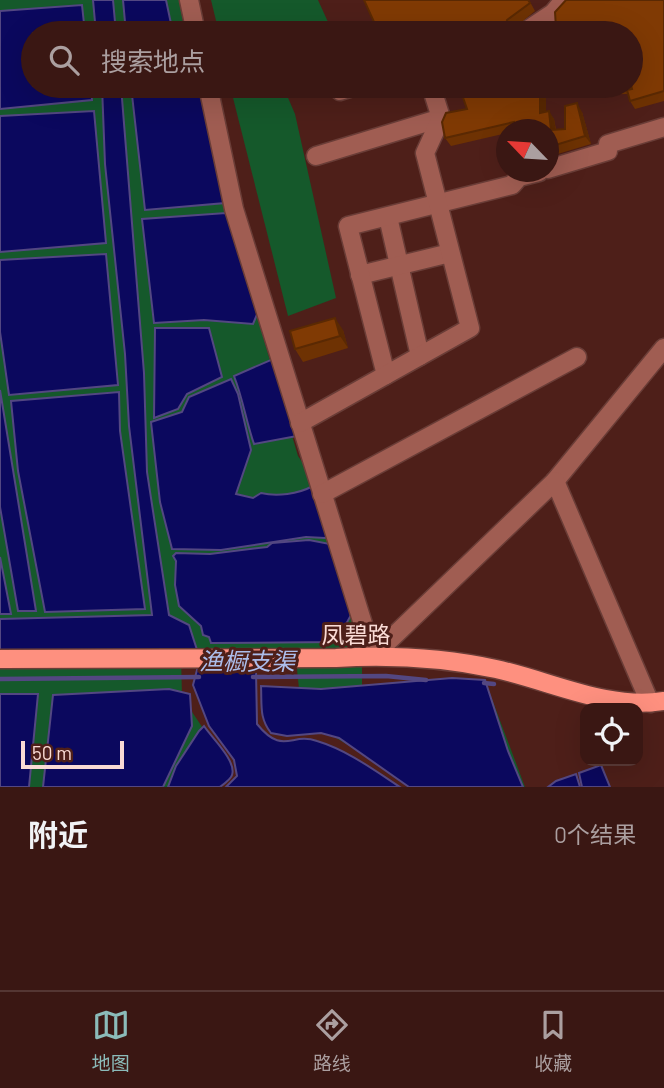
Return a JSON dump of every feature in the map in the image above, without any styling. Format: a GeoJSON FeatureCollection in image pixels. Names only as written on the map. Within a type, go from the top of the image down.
{"type":"FeatureCollection","features":[{"type":"Feature","properties":{"kind":"main road","name":"凤碧路"},"geometry":{"type":"LineString","coordinates":[[0,659],[373,656],[495,669],[596,697],[659,703]]}},
{"type":"Feature","properties":{"kind":"street"},"geometry":{"type":"LineString","coordinates":[[189,0],[193,21]]}},
{"type":"Feature","properties":{"kind":"street"},"geometry":{"type":"LineString","coordinates":[[541,21],[553,13],[564,0]]}},
{"type":"Feature","properties":{"kind":"street"},"geometry":{"type":"LineString","coordinates":[[211,98],[234,209],[373,656],[555,481],[664,348]]}},
{"type":"Feature","properties":{"kind":"street"},"geometry":{"type":"LineString","coordinates":[[300,423],[470,328],[425,153],[441,118],[434,98]]}},
{"type":"Feature","properties":{"kind":"street"},"geometry":{"type":"LineString","coordinates":[[316,156],[441,118]]}},
{"type":"Feature","properties":{"kind":"street"},"geometry":{"type":"LineString","coordinates":[[559,166],[608,151],[608,144],[664,127]]}},
{"type":"Feature","properties":{"kind":"street"},"geometry":{"type":"LineString","coordinates":[[386,375],[348,226],[438,205],[512,185],[515,182]]}},
{"type":"Feature","properties":{"kind":"street"},"geometry":{"type":"LineString","coordinates":[[388,217],[420,356]]}},
{"type":"Feature","properties":{"kind":"street"},"geometry":{"type":"LineString","coordinates":[[360,275],[450,253]]}},
{"type":"Feature","properties":{"kind":"street"},"geometry":{"type":"LineString","coordinates":[[322,494],[577,357]]}},
{"type":"Feature","properties":{"kind":"street"},"geometry":{"type":"LineString","coordinates":[[555,481],[659,703]]}},
{"type":"Feature","properties":{"kind":"green space"},"geometry":{"type":"Polygon","coordinates":[[[0,0],[179,0],[183,21],[21,21],[21,98],[202,98],[264,340],[298,456],[331,503],[362,645],[362,687],[487,686],[525,787],[420,787],[302,718],[295,650],[181,655],[182,697],[225,761],[201,787],[0,787],[0,0]]]}},
{"type":"Feature","properties":{"kind":"green space"},"geometry":{"type":"Polygon","coordinates":[[[211,0],[318,0],[328,21],[216,21],[211,0]]]}},
{"type":"Feature","properties":{"kind":"green space"},"geometry":{"type":"Polygon","coordinates":[[[233,98],[288,98],[295,114],[336,298],[288,316],[233,98]]]}},
{"type":"Feature","properties":{"kind":"shaded area"},"geometry":{"type":"Polygon","coordinates":[[[93,0],[113,0],[115,21],[95,21],[93,0]]]}},
{"type":"Feature","properties":{"kind":"shaded area"},"geometry":{"type":"Polygon","coordinates":[[[123,0],[166,0],[170,21],[125,21],[123,0]]]}},
{"type":"Feature","properties":{"kind":"shaded area"},"geometry":{"type":"Polygon","coordinates":[[[82,5],[84,21],[21,21],[21,98],[92,100],[0,109],[0,11],[82,5]]]}},
{"type":"Feature","properties":{"kind":"shaded area"},"geometry":{"type":"Polygon","coordinates":[[[102,98],[122,98],[144,373],[147,472],[169,615],[189,625],[198,653],[0,653],[0,619],[152,615],[129,426],[125,354],[105,164],[102,98]]]}},
{"type":"Feature","properties":{"kind":"shaded area"},"geometry":{"type":"Polygon","coordinates":[[[132,98],[203,98],[225,203],[145,210],[132,98]]]}},
{"type":"Feature","properties":{"kind":"shaded area"},"geometry":{"type":"Polygon","coordinates":[[[94,111],[106,243],[0,252],[0,116],[94,111]]]}},
{"type":"Feature","properties":{"kind":"shaded area"},"geometry":{"type":"Polygon","coordinates":[[[226,213],[258,312],[253,324],[204,320],[154,323],[142,219],[226,213]]]}},
{"type":"Feature","properties":{"kind":"shaded area"},"geometry":{"type":"Polygon","coordinates":[[[106,254],[118,385],[9,395],[0,332],[0,260],[106,254]]]}},
{"type":"Feature","properties":{"kind":"shaded area"},"geometry":{"type":"Polygon","coordinates":[[[155,328],[209,328],[222,377],[187,394],[178,409],[154,418],[155,328]]]}},
{"type":"Feature","properties":{"kind":"shaded area"},"geometry":{"type":"Polygon","coordinates":[[[273,359],[297,436],[254,444],[234,376],[273,359]]]}},
{"type":"Feature","properties":{"kind":"shaded area"},"geometry":{"type":"Polygon","coordinates":[[[231,379],[238,394],[251,450],[236,494],[253,498],[261,493],[287,494],[313,486],[328,535],[325,538],[306,537],[221,550],[172,549],[160,502],[151,422],[182,412],[189,397],[231,379]]]}},
{"type":"Feature","properties":{"kind":"shaded area"},"geometry":{"type":"Polygon","coordinates":[[[0,390],[36,611],[18,611],[0,507],[0,390]]]}},
{"type":"Feature","properties":{"kind":"shaded area"},"geometry":{"type":"Polygon","coordinates":[[[119,392],[120,431],[145,609],[45,612],[18,471],[11,401],[119,392]]]}},
{"type":"Feature","properties":{"kind":"shaded area"},"geometry":{"type":"Polygon","coordinates":[[[309,540],[330,544],[351,615],[345,626],[339,628],[336,642],[211,643],[209,637],[203,635],[201,626],[179,606],[175,585],[176,561],[173,556],[176,553],[210,554],[267,547],[272,543],[309,540]]]}},
{"type":"Feature","properties":{"kind":"shaded area"},"geometry":{"type":"Polygon","coordinates":[[[0,557],[11,614],[0,614],[0,557]]]}},
{"type":"Feature","properties":{"kind":"shaded area"},"geometry":{"type":"Polygon","coordinates":[[[197,670],[256,671],[257,724],[266,734],[281,741],[308,739],[328,745],[360,761],[400,787],[226,787],[237,776],[234,760],[209,726],[193,685],[197,670]]]}},
{"type":"Feature","properties":{"kind":"shaded area"},"geometry":{"type":"Polygon","coordinates":[[[452,678],[485,680],[523,787],[409,787],[339,738],[321,733],[287,736],[271,733],[263,717],[261,686],[321,689],[452,678]]]}},
{"type":"Feature","properties":{"kind":"shaded area"},"geometry":{"type":"Polygon","coordinates":[[[169,689],[190,694],[192,726],[163,787],[43,787],[53,695],[169,689]]]}},
{"type":"Feature","properties":{"kind":"shaded area"},"geometry":{"type":"Polygon","coordinates":[[[0,694],[38,694],[29,787],[0,787],[0,694]]]}},
{"type":"Feature","properties":{"kind":"shaded area"},"geometry":{"type":"Polygon","coordinates":[[[204,726],[231,763],[231,777],[220,787],[168,787],[176,766],[204,726]]]}},
{"type":"Feature","properties":{"kind":"shaded area"},"geometry":{"type":"Polygon","coordinates":[[[601,766],[610,787],[582,787],[579,773],[601,766]]]}},
{"type":"Feature","properties":{"kind":"shaded area"},"geometry":{"type":"Polygon","coordinates":[[[576,774],[580,787],[548,787],[556,781],[576,774]]]}},
{"type":"Feature","properties":{"kind":"building"},"geometry":{"type":"Polygon","coordinates":[[[364,0],[528,0],[530,3],[507,21],[374,21],[364,0]]]}},
{"type":"Feature","properties":{"kind":"building"},"geometry":{"type":"Polygon","coordinates":[[[566,0],[664,0],[664,91],[643,97],[643,21],[556,21],[555,12],[566,0]]]}},
{"type":"Feature","properties":{"kind":"building"},"geometry":{"type":"Polygon","coordinates":[[[463,98],[540,98],[540,113],[549,111],[550,119],[496,119],[496,126],[445,138],[442,122],[446,113],[467,109],[463,98]]]}},
{"type":"Feature","properties":{"kind":"building"},"geometry":{"type":"Polygon","coordinates":[[[577,103],[585,136],[559,144],[559,129],[565,129],[565,106],[577,103]]]}},
{"type":"Feature","properties":{"kind":"building"},"geometry":{"type":"Polygon","coordinates":[[[335,318],[340,336],[295,349],[290,331],[335,318]]]}},
{"type":"Feature","properties":{"kind":"waterway","name":"渔橱支渠"},"geometry":{"type":"LineString","coordinates":[[253,677],[386,676],[426,680]]}},
{"type":"Feature","properties":{"kind":"waterway","name":"渔橱支渠"},"geometry":{"type":"LineString","coordinates":[[0,679],[199,677]]}},
{"type":"Feature","properties":{"kind":"waterway","name":"渔橱支渠"},"geometry":{"type":"LineString","coordinates":[[484,683],[494,684]]}}]}
